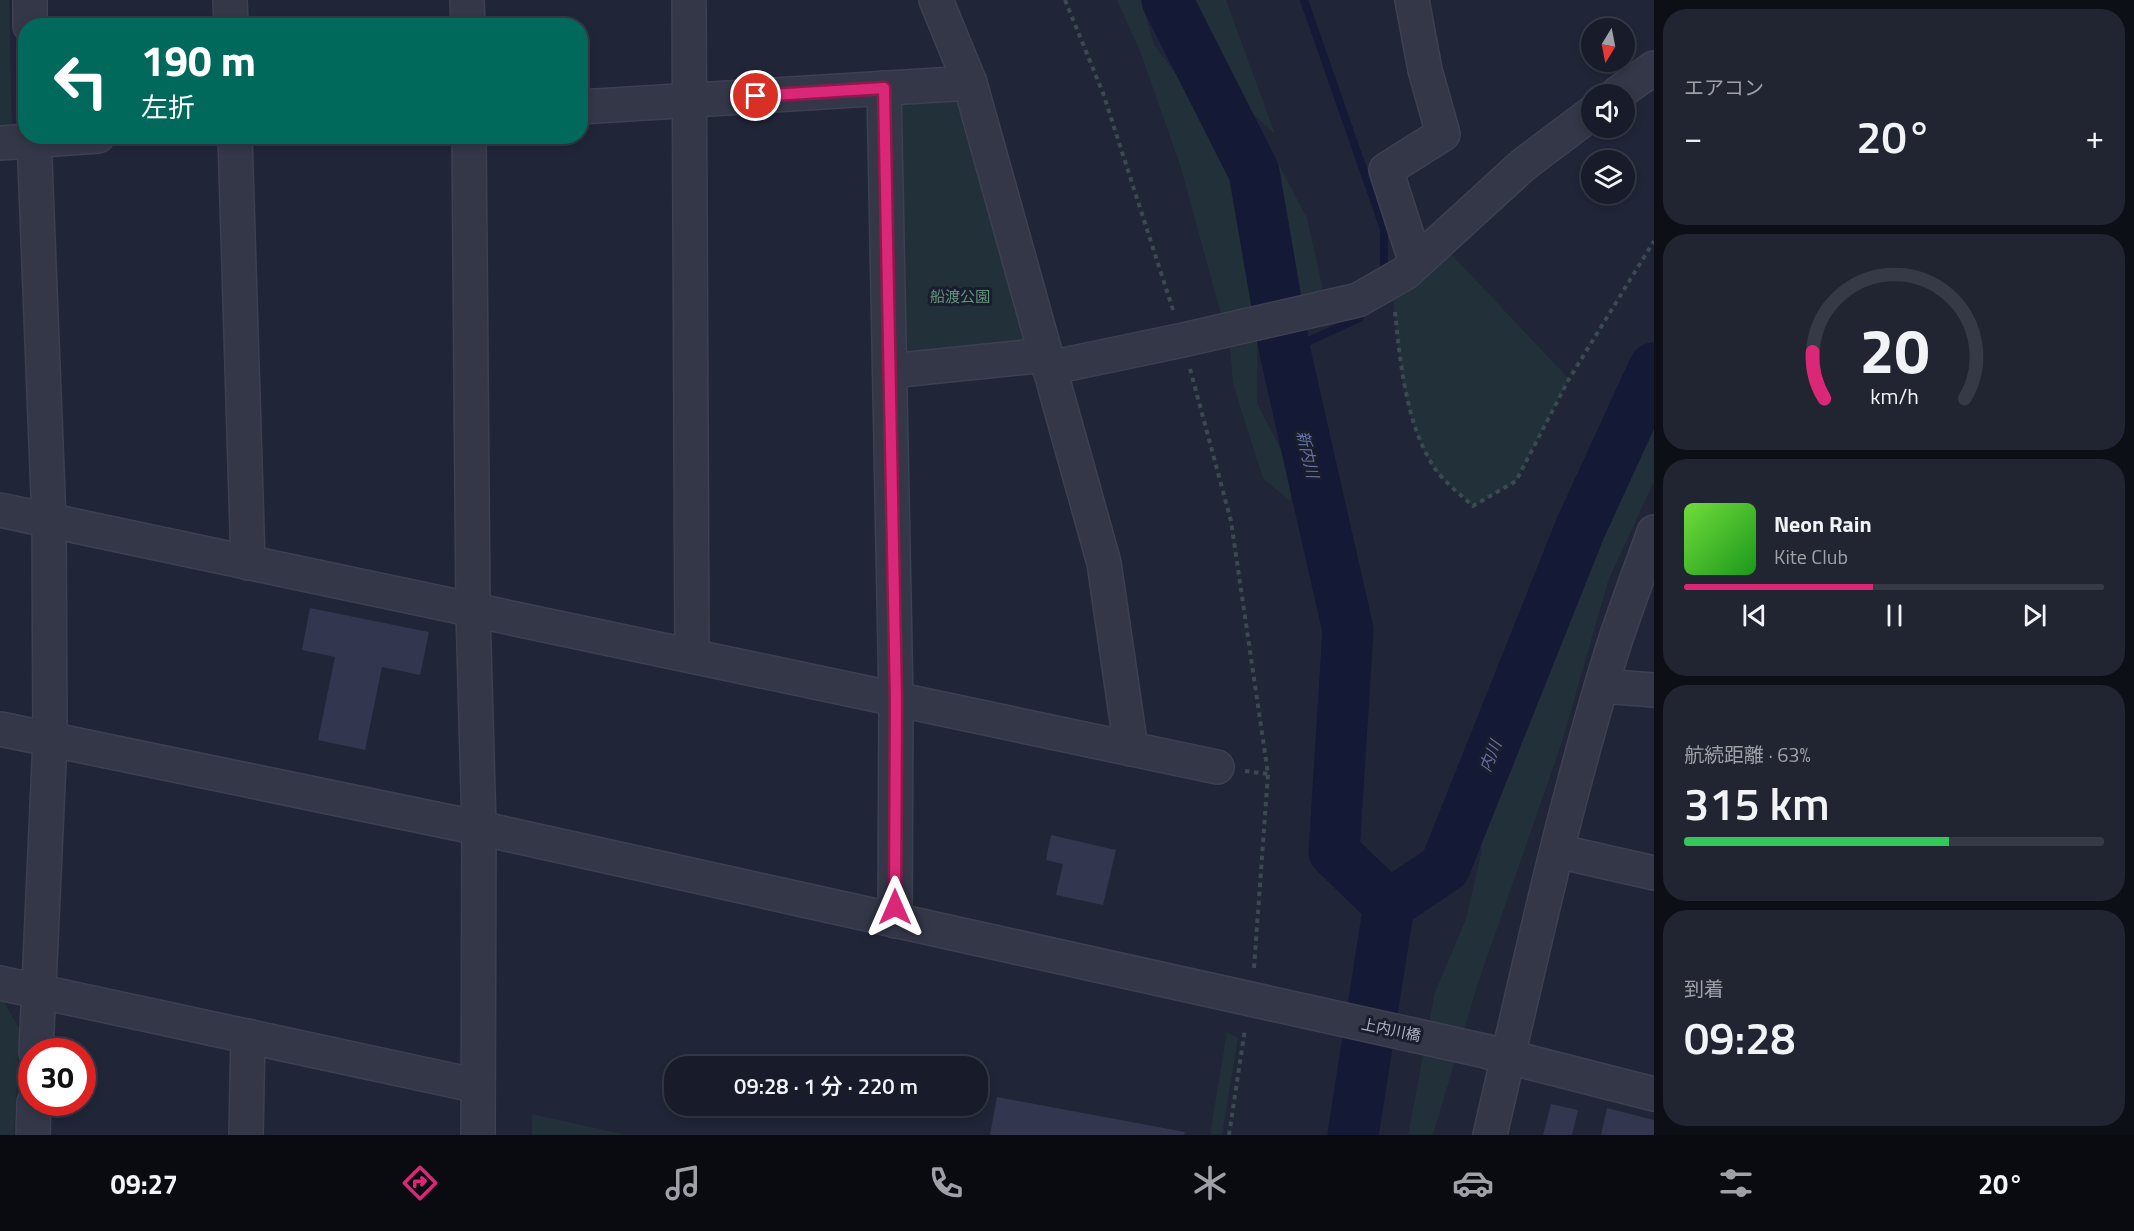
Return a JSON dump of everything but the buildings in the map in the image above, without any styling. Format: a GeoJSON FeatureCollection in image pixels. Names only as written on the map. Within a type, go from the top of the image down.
{"type":"FeatureCollection","features":[{"type":"Feature","properties":{"kind":"street"},"geometry":{"type":"LineString","coordinates":[[30,0],[30,18]]}},
{"type":"Feature","properties":{"kind":"street"},"geometry":{"type":"LineString","coordinates":[[230,0],[231,18]]}},
{"type":"Feature","properties":{"kind":"street"},"geometry":{"type":"LineString","coordinates":[[467,0],[468,18]]}},
{"type":"Feature","properties":{"kind":"street"},"geometry":{"type":"LineString","coordinates":[[689,0],[692,656]]}},
{"type":"Feature","properties":{"kind":"street"},"geometry":{"type":"LineString","coordinates":[[936,0],[970,83],[1104,563],[1131,749]]}},
{"type":"Feature","properties":{"kind":"street"},"geometry":{"type":"LineString","coordinates":[[1403,272],[1386,170],[1443,134],[1425,70],[1412,0]]}},
{"type":"Feature","properties":{"kind":"street"},"geometry":{"type":"LineString","coordinates":[[1631,84],[1654,68]]}},
{"type":"Feature","properties":{"kind":"street"},"geometry":{"type":"LineString","coordinates":[[588,106],[970,83]]}},
{"type":"Feature","properties":{"kind":"street"},"geometry":{"type":"LineString","coordinates":[[884,88],[896,700],[895,921]]}},
{"type":"Feature","properties":{"kind":"street"},"geometry":{"type":"LineString","coordinates":[[890,371],[1047,362],[1187,339],[1358,300],[1403,272],[1523,165],[1581,121]]}},
{"type":"Feature","properties":{"kind":"street"},"geometry":{"type":"LineString","coordinates":[[0,142],[18,140]]}},
{"type":"Feature","properties":{"kind":"street"},"geometry":{"type":"LineString","coordinates":[[34,144],[50,520],[50,740],[36,1038]]}},
{"type":"Feature","properties":{"kind":"street"},"geometry":{"type":"LineString","coordinates":[[235,144],[248,563]]}},
{"type":"Feature","properties":{"kind":"street"},"geometry":{"type":"LineString","coordinates":[[469,144],[473,610],[479,828],[478,1135]]}},
{"type":"Feature","properties":{"kind":"street"},"geometry":{"type":"LineString","coordinates":[[0,510],[1217,767]]}},
{"type":"Feature","properties":{"kind":"street"},"geometry":{"type":"LineString","coordinates":[[1490,1135],[1496,1054],[1557,851],[1611,656],[1654,532]]}},
{"type":"Feature","properties":{"kind":"street"},"geometry":{"type":"LineString","coordinates":[[1602,686],[1654,690]]}},
{"type":"Feature","properties":{"kind":"street","name":"上内川橋"},"geometry":{"type":"LineString","coordinates":[[0,729],[479,828],[1496,1054],[1654,1094]]}},
{"type":"Feature","properties":{"kind":"street"},"geometry":{"type":"LineString","coordinates":[[1557,851],[1654,873]]}},
{"type":"Feature","properties":{"kind":"street"},"geometry":{"type":"LineString","coordinates":[[0,983],[478,1086]]}},
{"type":"Feature","properties":{"kind":"street"},"geometry":{"type":"LineString","coordinates":[[246,1135],[248,1035]]}},
{"type":"Feature","properties":{"kind":"street"},"geometry":{"type":"LineString","coordinates":[[33,1135],[34,1116]]}},
{"type":"Feature","properties":{"kind":"path"},"geometry":{"type":"LineString","coordinates":[[1065,0],[1103,93],[1187,339],[1231,521],[1268,774],[1262,1002],[1229,1135]]}},
{"type":"Feature","properties":{"kind":"path"},"geometry":{"type":"LineString","coordinates":[[1403,272],[1401,370],[1416,429],[1434,468],[1473,506],[1516,482],[1569,379],[1654,241]]}},
{"type":"Feature","properties":{"kind":"green space"},"geometry":{"type":"Polygon","coordinates":[[[0,0],[9,0],[12,128],[0,129],[0,0]]]}},
{"type":"Feature","properties":{"kind":"green space"},"geometry":{"type":"Polygon","coordinates":[[[1117,0],[1141,0],[1154,45],[1213,123],[1249,198],[1257,339],[1257,403],[1294,475],[1290,501],[1263,478],[1233,384],[1230,347],[1181,168],[1140,51],[1117,0]]]}},
{"type":"Feature","properties":{"kind":"green space"},"geometry":{"type":"Polygon","coordinates":[[[1191,0],[1226,0],[1275,134],[1239,102],[1191,0]]]}},
{"type":"Feature","properties":{"kind":"green space","name":"船渡公園"},"geometry":{"type":"Polygon","coordinates":[[[945,94],[970,109],[1033,348],[905,360],[894,109],[903,96],[945,94]]]}},
{"type":"Feature","properties":{"kind":"green space"},"geometry":{"type":"Polygon","coordinates":[[[1276,159],[1307,218],[1325,299],[1298,303],[1267,196],[1276,159]]]}},
{"type":"Feature","properties":{"kind":"green space"},"geometry":{"type":"Polygon","coordinates":[[[1452,255],[1569,379],[1515,483],[1473,506],[1433,467],[1415,427],[1404,384],[1393,296],[1452,255]]]}},
{"type":"Feature","properties":{"kind":"green space"},"geometry":{"type":"Polygon","coordinates":[[[1654,421],[1654,481],[1608,581],[1562,742],[1478,983],[1433,1135],[1408,1135],[1435,992],[1466,919],[1482,850],[1475,840],[1485,801],[1511,772],[1521,721],[1540,687],[1613,503],[1654,421]]]}},
{"type":"Feature","properties":{"kind":"green space"},"geometry":{"type":"Polygon","coordinates":[[[0,1000],[3,1000],[20,1030],[14,1135],[0,1135],[0,1000]]]}},
{"type":"Feature","properties":{"kind":"green space"},"geometry":{"type":"Polygon","coordinates":[[[1227,1032],[1238,1038],[1222,1135],[1210,1135],[1227,1032]]]}},
{"type":"Feature","properties":{"kind":"green space"},"geometry":{"type":"Polygon","coordinates":[[[532,1114],[627,1135],[532,1135],[532,1114]]]}},
{"type":"Feature","properties":{"kind":"waterway","name":"新内川"},"geometry":{"type":"LineString","coordinates":[[1167,0],[1254,172],[1285,352],[1348,630],[1334,852],[1389,905]]}},
{"type":"Feature","properties":{"kind":"waterway"},"geometry":{"type":"LineString","coordinates":[[1304,0],[1384,229],[1384,277]]}},
{"type":"Feature","properties":{"kind":"waterway"},"geometry":{"type":"LineString","coordinates":[[1285,352],[1359,318],[1365,309]]}},
{"type":"Feature","properties":{"kind":"waterway","name":"内川"},"geometry":{"type":"LineString","coordinates":[[1353,1135],[1389,905],[1445,867],[1580,529],[1654,368]]}},
{"type":"Feature","properties":{"kind":"route"},"geometry":{"type":"LineString","coordinates":[[756,96],[884,88],[896,700],[895,907]]}}]}
